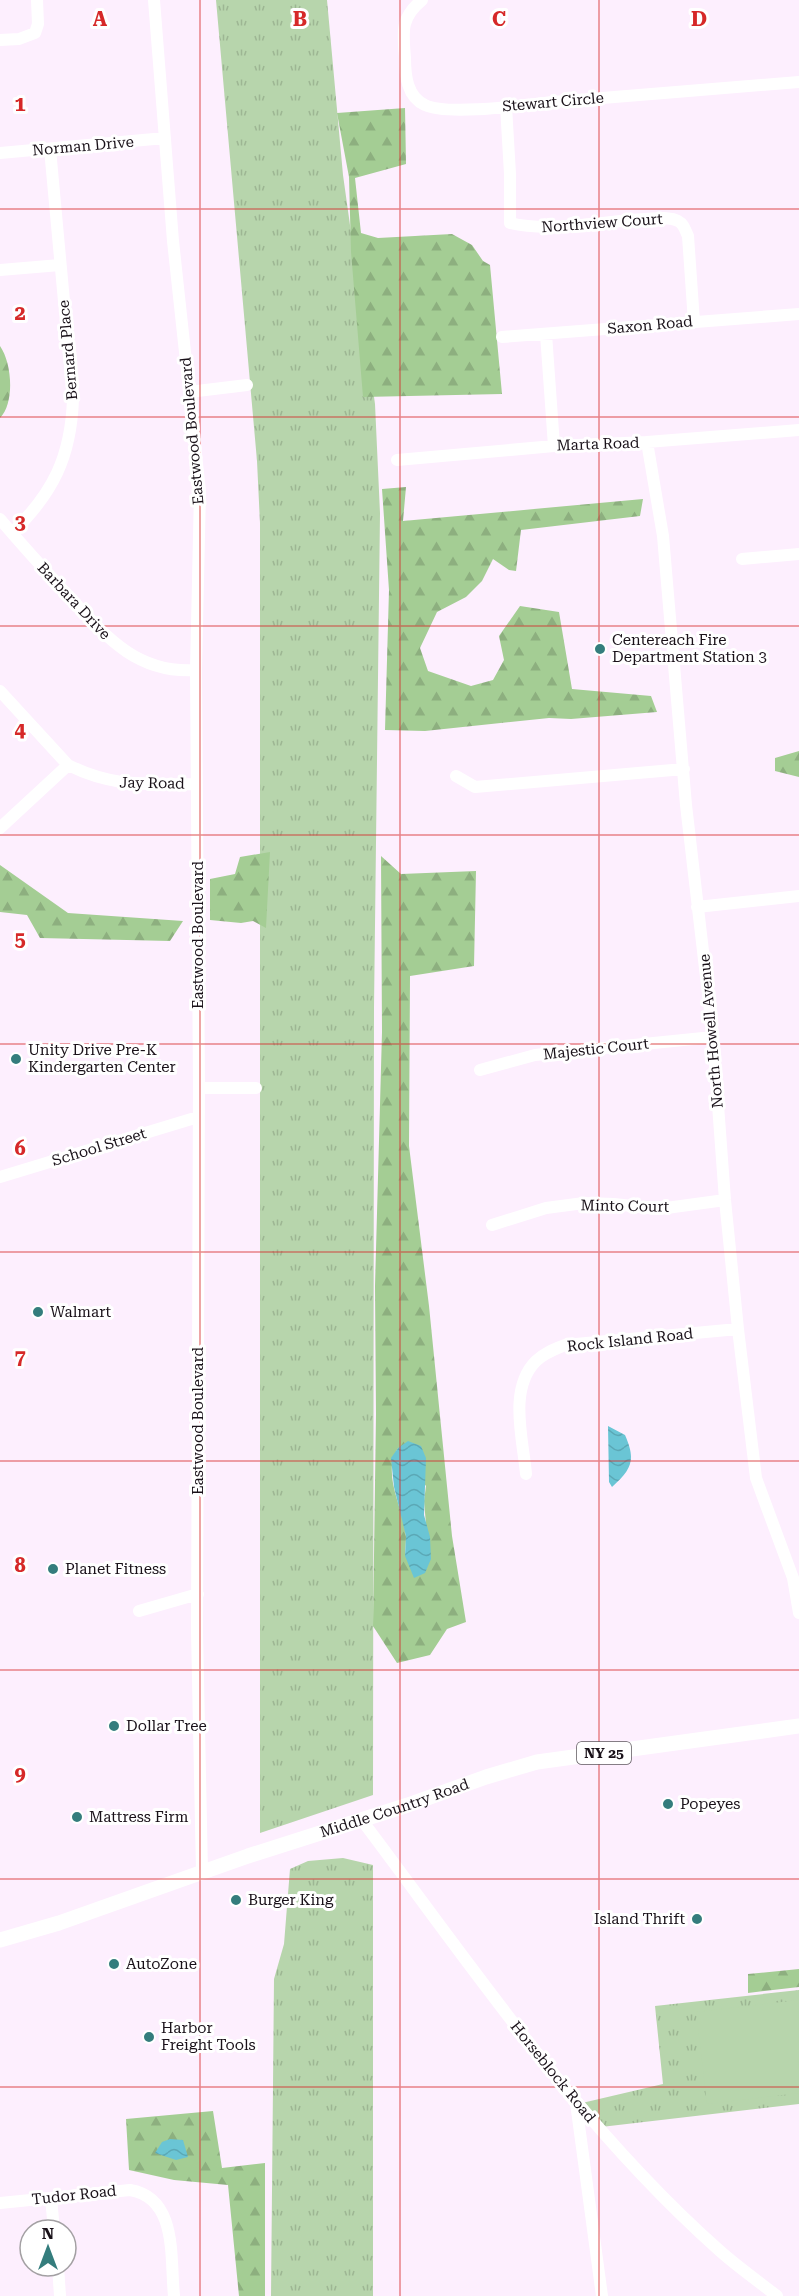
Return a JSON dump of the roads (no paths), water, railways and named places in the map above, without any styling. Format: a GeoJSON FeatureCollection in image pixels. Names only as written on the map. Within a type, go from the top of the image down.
{"type":"FeatureCollection","features":[{"type":"Feature","properties":{"kind":"main road","name":"Middle Country Road"},"geometry":{"type":"LineString","coordinates":[[0,1940],[39,1929],[202,1872],[537,1762],[799,1726]]}},
{"type":"Feature","properties":{"kind":"street"},"geometry":{"type":"LineString","coordinates":[[0,40],[19,39],[34,33],[38,24],[37,0]]}},
{"type":"Feature","properties":{"kind":"street","name":"Eastwood Boulevard"},"geometry":{"type":"LineString","coordinates":[[154,0],[165,138],[200,491],[196,670],[199,1088],[198,1594],[202,1872]]}},
{"type":"Feature","properties":{"kind":"street","name":"Stewart Circle"},"geometry":{"type":"LineString","coordinates":[[422,0],[409,12],[405,21],[405,72],[412,93],[424,105],[441,109],[506,106],[799,81]]}},
{"type":"Feature","properties":{"kind":"street","name":"Northview Court"},"geometry":{"type":"LineString","coordinates":[[506,106],[510,223],[529,227],[620,220],[669,218],[677,220],[684,226],[688,236],[694,322]]}},
{"type":"Feature","properties":{"kind":"street","name":"Norman Drive"},"geometry":{"type":"LineString","coordinates":[[0,153],[165,138]]}},
{"type":"Feature","properties":{"kind":"street","name":"Bernard Place"},"geometry":{"type":"LineString","coordinates":[[12,533],[45,497],[52,484],[65,456],[72,421],[73,399],[50,149]]}},
{"type":"Feature","properties":{"kind":"street"},"geometry":{"type":"LineString","coordinates":[[0,270],[60,265]]}},
{"type":"Feature","properties":{"kind":"street","name":"Saxon Road"},"geometry":{"type":"LineString","coordinates":[[502,337],[799,314]]}},
{"type":"Feature","properties":{"kind":"street"},"geometry":{"type":"LineString","coordinates":[[546,334],[554,446]]}},
{"type":"Feature","properties":{"kind":"street"},"geometry":{"type":"LineString","coordinates":[[189,392],[247,385]]}},
{"type":"Feature","properties":{"kind":"street","name":"Marta Road"},"geometry":{"type":"LineString","coordinates":[[397,460],[554,446],[647,442],[799,430]]}},
{"type":"Feature","properties":{"kind":"street","name":"North Howell Avenue"},"geometry":{"type":"LineString","coordinates":[[647,442],[663,536],[686,805],[697,907],[705,952],[725,1200],[756,1478],[794,1578],[799,1613]]}},
{"type":"Feature","properties":{"kind":"street","name":"Barbara Drive"},"geometry":{"type":"LineString","coordinates":[[0,519],[117,646],[154,666],[177,671],[196,670]]}},
{"type":"Feature","properties":{"kind":"street"},"geometry":{"type":"LineString","coordinates":[[742,559],[799,554]]}},
{"type":"Feature","properties":{"kind":"street","name":"Jay Road"},"geometry":{"type":"LineString","coordinates":[[0,691],[68,765],[96,778],[122,784],[197,784]]}},
{"type":"Feature","properties":{"kind":"street"},"geometry":{"type":"LineString","coordinates":[[0,828],[68,765]]}},
{"type":"Feature","properties":{"kind":"street"},"geometry":{"type":"LineString","coordinates":[[456,776],[476,787],[684,769]]}},
{"type":"Feature","properties":{"kind":"street"},"geometry":{"type":"LineString","coordinates":[[697,907],[799,896]]}},
{"type":"Feature","properties":{"kind":"street","name":"Majestic Court"},"geometry":{"type":"LineString","coordinates":[[480,1070],[535,1055],[713,1037]]}},
{"type":"Feature","properties":{"kind":"street"},"geometry":{"type":"LineString","coordinates":[[199,1088],[256,1088]]}},
{"type":"Feature","properties":{"kind":"street","name":"School Street"},"geometry":{"type":"LineString","coordinates":[[0,1177],[198,1117]]}},
{"type":"Feature","properties":{"kind":"street","name":"Minto Court"},"geometry":{"type":"LineString","coordinates":[[492,1225],[546,1208],[584,1203],[659,1209],[725,1200]]}},
{"type":"Feature","properties":{"kind":"street","name":"Rock Island Road"},"geometry":{"type":"LineString","coordinates":[[526,1474],[519,1399],[535,1361],[546,1353],[565,1345],[738,1329]]}},
{"type":"Feature","properties":{"kind":"street"},"geometry":{"type":"LineString","coordinates":[[139,1611],[198,1594]]}},
{"type":"Feature","properties":{"kind":"street","name":"Horseblock Road"},"geometry":{"type":"LineString","coordinates":[[361,1819],[487,1989],[576,2103],[652,2185],[720,2252],[777,2296]]}},
{"type":"Feature","properties":{"kind":"street"},"geometry":{"type":"LineString","coordinates":[[576,2103],[602,2296]]}},
{"type":"Feature","properties":{"kind":"street","name":"Tudor Road"},"geometry":{"type":"LineString","coordinates":[[0,2203],[130,2190],[149,2196],[157,2203],[165,2216],[174,2296]]}},
{"type":"Feature","properties":{"kind":"street"},"geometry":{"type":"LineString","coordinates":[[51,2198],[53,2218]]}},
{"type":"Feature","properties":{"kind":"street"},"geometry":{"type":"LineString","coordinates":[[58,2278],[60,2296]]}},
{"type":"Feature","properties":{"kind":"water"},"geometry":{"type":"Polygon","coordinates":[[[608,1426],[625,1435],[631,1458],[628,1469],[612,1487],[609,1482],[608,1426]]]}},
{"type":"Feature","properties":{"kind":"water"},"geometry":{"type":"Polygon","coordinates":[[[408,1441],[421,1446],[426,1458],[424,1515],[430,1537],[431,1559],[425,1573],[414,1578],[405,1556],[406,1536],[394,1487],[391,1458],[398,1448],[408,1441]]]}},
{"type":"Feature","properties":{"kind":"water"},"geometry":{"type":"Polygon","coordinates":[[[170,2139],[183,2140],[188,2157],[176,2160],[155,2153],[162,2142],[170,2139]]]}},
{"type":"Feature","properties":{"kind":"place","name":"Centereach Fire Department Station 3"},"geometry":{"type":"Point","coordinates":[600,649]}},
{"type":"Feature","properties":{"kind":"place","name":"Unity Drive Pre-K Kindergarten Center"},"geometry":{"type":"Point","coordinates":[16,1059]}},
{"type":"Feature","properties":{"kind":"place","name":"Walmart"},"geometry":{"type":"Point","coordinates":[38,1312]}},
{"type":"Feature","properties":{"kind":"place","name":"Planet Fitness"},"geometry":{"type":"Point","coordinates":[53,1569]}},
{"type":"Feature","properties":{"kind":"place","name":"Dollar Tree"},"geometry":{"type":"Point","coordinates":[114,1726]}},
{"type":"Feature","properties":{"kind":"place","name":"Popeyes"},"geometry":{"type":"Point","coordinates":[668,1804]}},
{"type":"Feature","properties":{"kind":"place","name":"Mattress Firm"},"geometry":{"type":"Point","coordinates":[77,1817]}},
{"type":"Feature","properties":{"kind":"place","name":"Burger King"},"geometry":{"type":"Point","coordinates":[236,1900]}},
{"type":"Feature","properties":{"kind":"place","name":"Island Thrift"},"geometry":{"type":"Point","coordinates":[697,1919]}},
{"type":"Feature","properties":{"kind":"place","name":"AutoZone"},"geometry":{"type":"Point","coordinates":[114,1964]}},
{"type":"Feature","properties":{"kind":"place","name":"Harbor Freight Tools"},"geometry":{"type":"Point","coordinates":[149,2037]}}]}
